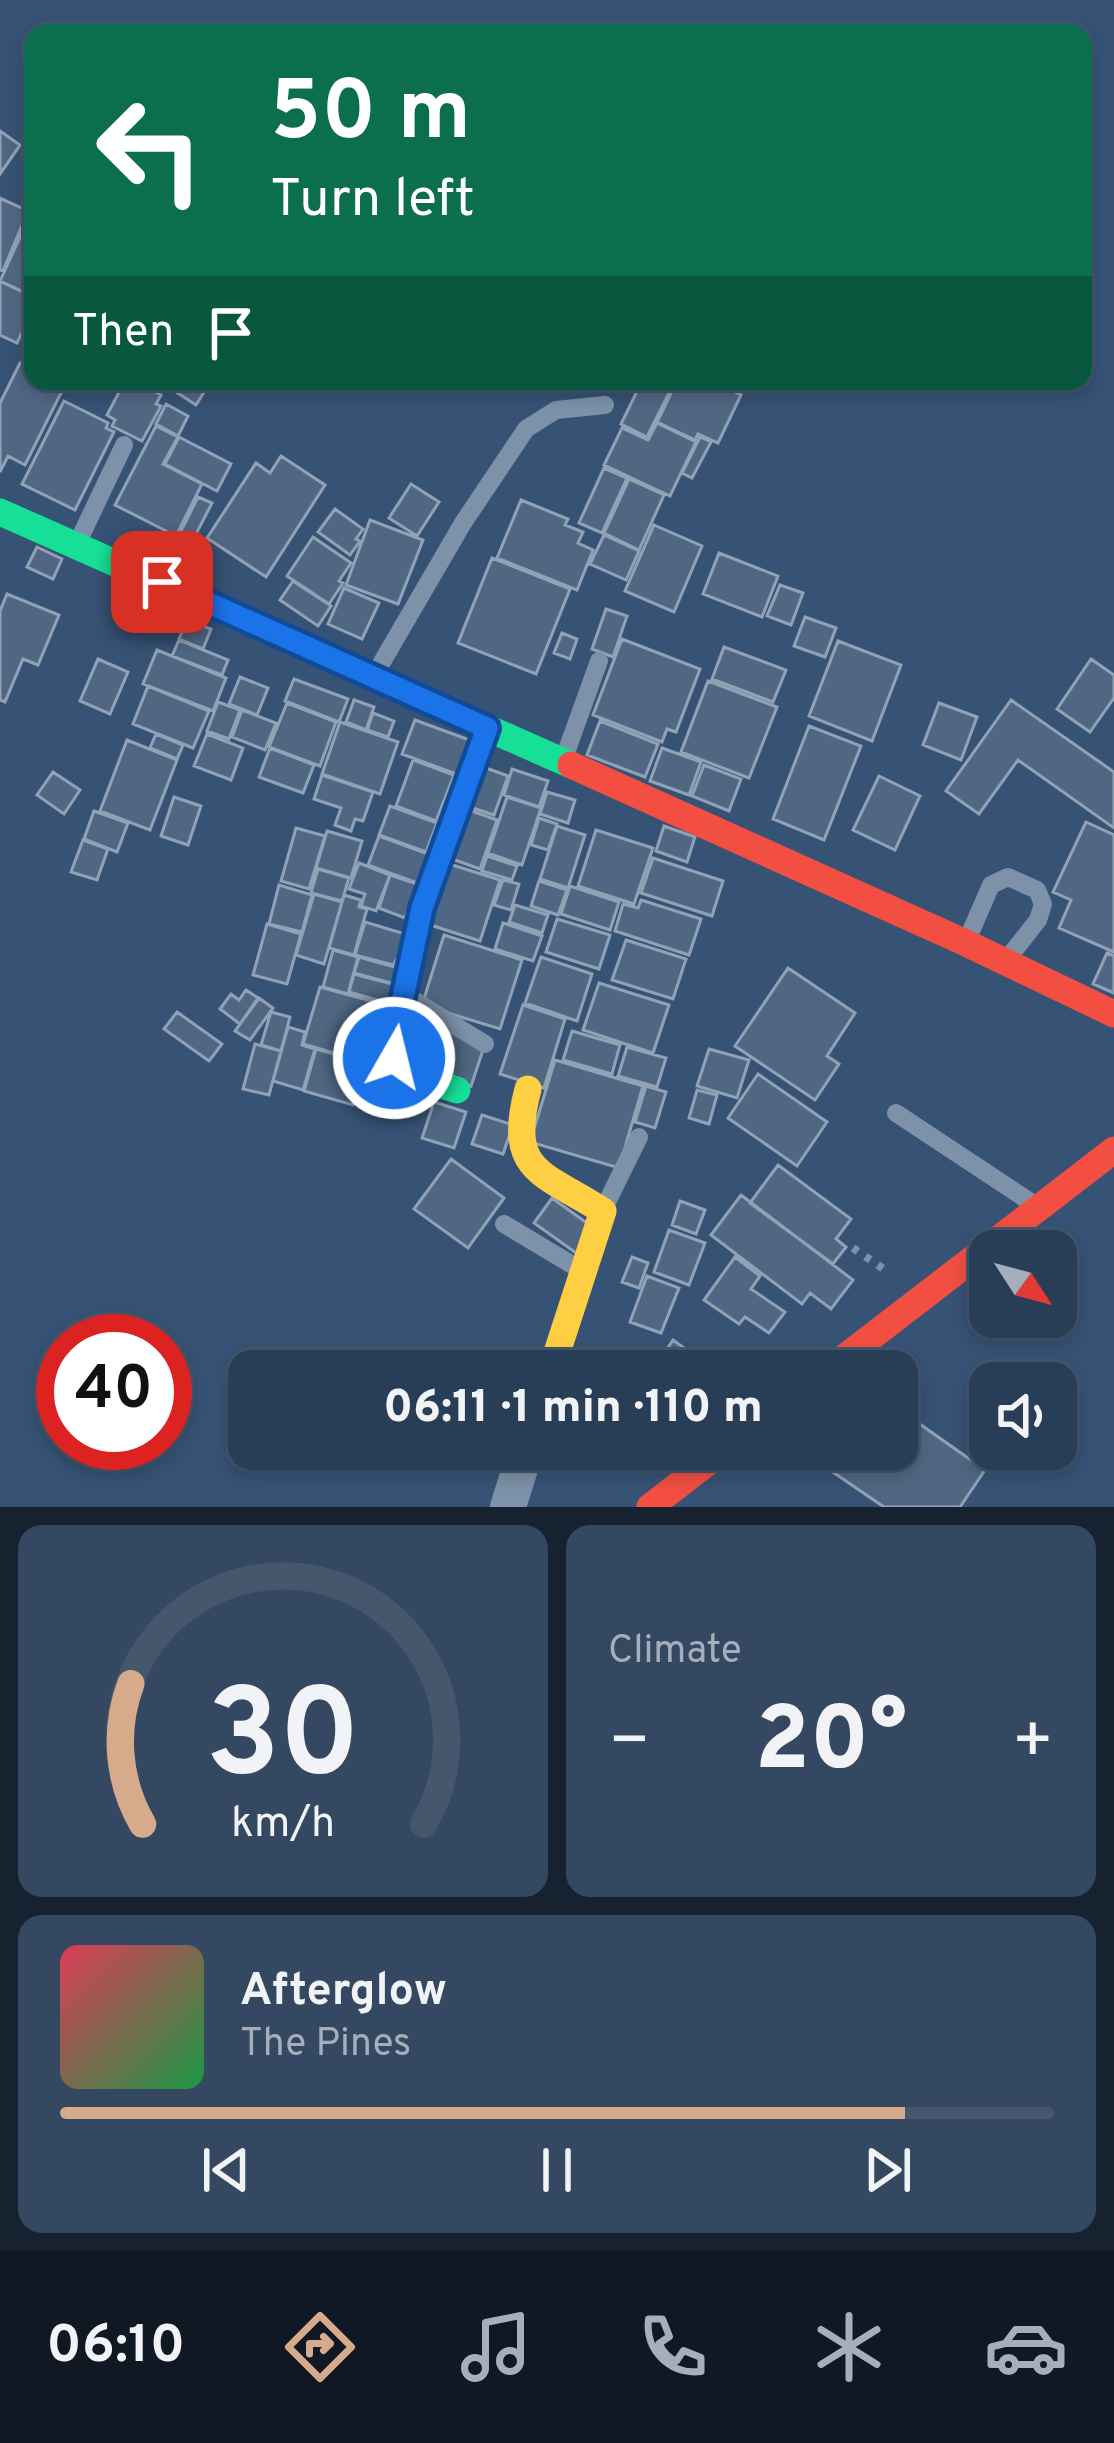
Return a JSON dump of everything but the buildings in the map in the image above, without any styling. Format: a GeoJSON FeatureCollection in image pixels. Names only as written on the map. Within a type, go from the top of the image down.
{"type":"FeatureCollection","features":[{"type":"Feature","properties":{"kind":"street"},"geometry":{"type":"LineString","coordinates":[[0,512],[374,676],[1114,1013]]}},
{"type":"Feature","properties":{"kind":"street"},"geometry":{"type":"LineString","coordinates":[[457,1090],[413,1075],[394,1058],[395,1035],[422,908],[487,728]]}},
{"type":"Feature","properties":{"kind":"street"},"geometry":{"type":"LineString","coordinates":[[528,1089],[520,1139],[529,1163],[603,1211],[558,1350]]}},
{"type":"Feature","properties":{"kind":"street"},"geometry":{"type":"LineString","coordinates":[[854,1350],[1114,1150]]}},
{"type":"Feature","properties":{"kind":"street"},"geometry":{"type":"LineString","coordinates":[[508,1507],[519,1470]]}},
{"type":"Feature","properties":{"kind":"street"},"geometry":{"type":"LineString","coordinates":[[650,1507],[698,1470]]}},
{"type":"Feature","properties":{"kind":"lane"},"geometry":{"type":"LineString","coordinates":[[374,676],[463,523],[526,429],[556,410],[605,404]]}},
{"type":"Feature","properties":{"kind":"lane"},"geometry":{"type":"LineString","coordinates":[[77,545],[124,445]]}},
{"type":"Feature","properties":{"kind":"lane"},"geometry":{"type":"LineString","coordinates":[[563,762],[599,661]]}},
{"type":"Feature","properties":{"kind":"lane"},"geometry":{"type":"LineString","coordinates":[[966,943],[991,885],[1008,878],[1037,890],[1043,904],[1038,920],[1005,962]]}},
{"type":"Feature","properties":{"kind":"lane"},"geometry":{"type":"LineString","coordinates":[[403,994],[485,1043]]}},
{"type":"Feature","properties":{"kind":"lane"},"geometry":{"type":"LineString","coordinates":[[896,1113],[1039,1208]]}},
{"type":"Feature","properties":{"kind":"lane"},"geometry":{"type":"LineString","coordinates":[[603,1211],[639,1137]]}},
{"type":"Feature","properties":{"kind":"lane"},"geometry":{"type":"LineString","coordinates":[[504,1224],[584,1272]]}},
{"type":"Feature","properties":{"kind":"traffic: fast"},"geometry":{"type":"LineString","coordinates":[[0,512],[571,765]]}},
{"type":"Feature","properties":{"kind":"traffic: fast"},"geometry":{"type":"LineString","coordinates":[[457,1090],[413,1075],[395,1057],[395,1035],[422,908],[487,728]]}},
{"type":"Feature","properties":{"kind":"traffic: slow"},"geometry":{"type":"LineString","coordinates":[[528,1089],[522,1117],[526,1154],[547,1177],[603,1211],[558,1350]]}},
{"type":"Feature","properties":{"kind":"traffic: jam"},"geometry":{"type":"LineString","coordinates":[[571,765],[1114,1014]]}},
{"type":"Feature","properties":{"kind":"traffic: jam"},"geometry":{"type":"LineString","coordinates":[[854,1350],[1114,1150]]}},
{"type":"Feature","properties":{"kind":"traffic: jam"},"geometry":{"type":"LineString","coordinates":[[650,1507],[698,1470]]}},
{"type":"Feature","properties":{"kind":"route"},"geometry":{"type":"LineString","coordinates":[[162,582],[487,728],[422,908],[394,1058]]}}]}
